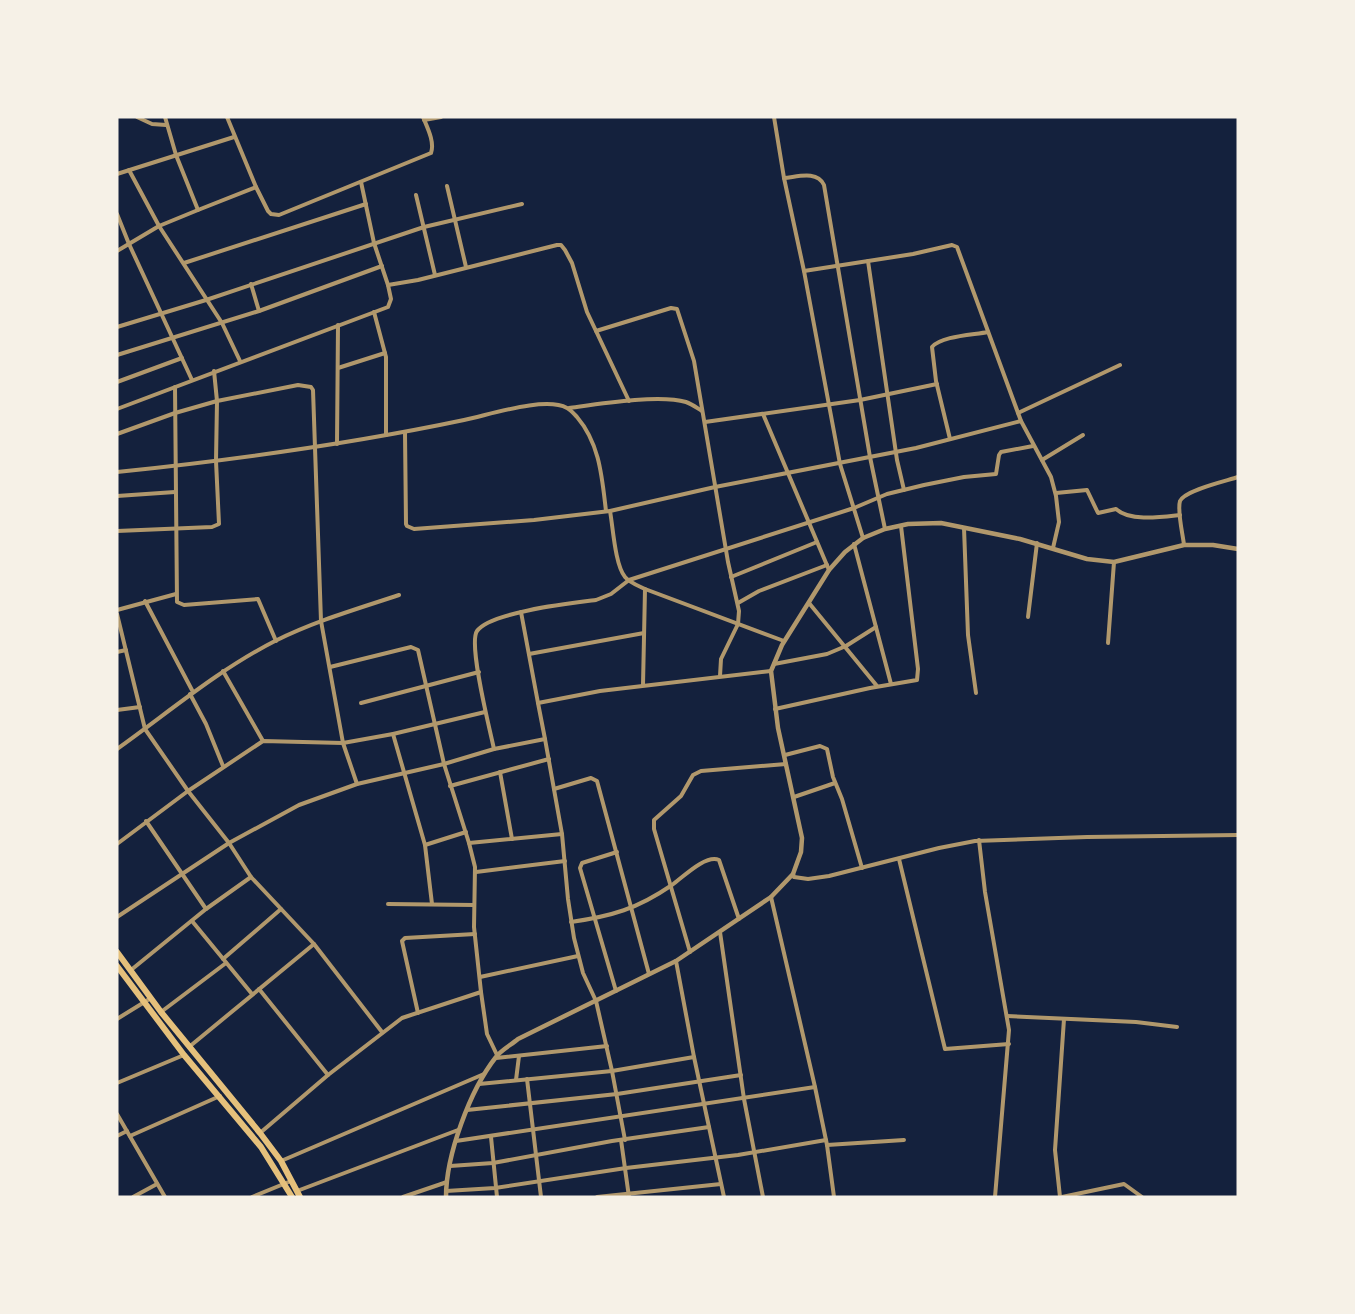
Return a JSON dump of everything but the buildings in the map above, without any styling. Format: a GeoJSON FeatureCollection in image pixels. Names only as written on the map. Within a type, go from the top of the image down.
{"type":"FeatureCollection","features":[{"type":"Feature","properties":{"kind":"main road"},"geometry":{"type":"LineString","coordinates":[[117,952],[161,1012],[260,1133],[280,1161],[292,1197]]}},
{"type":"Feature","properties":{"kind":"main road"},"geometry":{"type":"LineString","coordinates":[[117,966],[184,1055],[299,1194]]}},
{"type":"Feature","properties":{"kind":"street"},"geometry":{"type":"LineString","coordinates":[[137,117],[152,124],[166,125]]}},
{"type":"Feature","properties":{"kind":"street"},"geometry":{"type":"LineString","coordinates":[[165,117],[176,155],[198,210]]}},
{"type":"Feature","properties":{"kind":"street"},"geometry":{"type":"LineString","coordinates":[[227,117],[268,211],[279,215],[431,153],[432,143],[424,118],[441,117]]}},
{"type":"Feature","properties":{"kind":"street"},"geometry":{"type":"LineString","coordinates":[[774,117],[840,464],[863,538]]}},
{"type":"Feature","properties":{"kind":"street"},"geometry":{"type":"LineString","coordinates":[[117,174],[234,137]]}},
{"type":"Feature","properties":{"kind":"street"},"geometry":{"type":"LineString","coordinates":[[129,170],[159,226],[222,323],[240,362]]}},
{"type":"Feature","properties":{"kind":"street"},"geometry":{"type":"LineString","coordinates":[[784,178],[813,175],[822,180],[870,457],[885,530]]}},
{"type":"Feature","properties":{"kind":"street"},"geometry":{"type":"LineString","coordinates":[[117,409],[390,305],[388,285],[374,243],[361,182]]}},
{"type":"Feature","properties":{"kind":"street"},"geometry":{"type":"LineString","coordinates":[[447,186],[466,267]]}},
{"type":"Feature","properties":{"kind":"street"},"geometry":{"type":"LineString","coordinates":[[117,251],[159,226],[256,187]]}},
{"type":"Feature","properties":{"kind":"street"},"geometry":{"type":"LineString","coordinates":[[416,195],[435,275]]}},
{"type":"Feature","properties":{"kind":"street"},"geometry":{"type":"LineString","coordinates":[[184,263],[366,204]]}},
{"type":"Feature","properties":{"kind":"street"},"geometry":{"type":"LineString","coordinates":[[117,327],[206,300],[424,227],[522,204]]}},
{"type":"Feature","properties":{"kind":"street"},"geometry":{"type":"LineString","coordinates":[[117,214],[192,380]]}},
{"type":"Feature","properties":{"kind":"street"},"geometry":{"type":"LineString","coordinates":[[388,285],[549,245],[561,245],[572,263],[587,312],[629,401]]}},
{"type":"Feature","properties":{"kind":"street"},"geometry":{"type":"LineString","coordinates":[[804,271],[954,245],[957,247],[1021,421],[1051,477],[1056,493],[1059,530],[1053,548]]}},
{"type":"Feature","properties":{"kind":"street"},"geometry":{"type":"LineString","coordinates":[[868,261],[904,490]]}},
{"type":"Feature","properties":{"kind":"street"},"geometry":{"type":"LineString","coordinates":[[117,355],[260,311],[382,266]]}},
{"type":"Feature","properties":{"kind":"street"},"geometry":{"type":"LineString","coordinates":[[251,284],[260,311]]}},
{"type":"Feature","properties":{"kind":"street"},"geometry":{"type":"LineString","coordinates":[[596,331],[671,308],[677,309],[694,361],[731,578],[738,603],[738,624],[721,658],[720,676]]}},
{"type":"Feature","properties":{"kind":"street"},"geometry":{"type":"LineString","coordinates":[[374,312],[385,353],[386,436]]}},
{"type":"Feature","properties":{"kind":"street"},"geometry":{"type":"LineString","coordinates":[[337,444],[338,325]]}},
{"type":"Feature","properties":{"kind":"street"},"geometry":{"type":"LineString","coordinates":[[950,440],[936,384],[931,352],[934,344],[988,332]]}},
{"type":"Feature","properties":{"kind":"street"},"geometry":{"type":"LineString","coordinates":[[338,368],[385,353]]}},
{"type":"Feature","properties":{"kind":"street"},"geometry":{"type":"LineString","coordinates":[[117,382],[183,358]]}},
{"type":"Feature","properties":{"kind":"street"},"geometry":{"type":"LineString","coordinates":[[1018,413],[1120,365]]}},
{"type":"Feature","properties":{"kind":"street"},"geometry":{"type":"LineString","coordinates":[[117,531],[212,527],[219,524],[216,461],[217,401],[214,371]]}},
{"type":"Feature","properties":{"kind":"street"},"geometry":{"type":"LineString","coordinates":[[705,422],[860,399],[936,384]]}},
{"type":"Feature","properties":{"kind":"street"},"geometry":{"type":"LineString","coordinates":[[117,434],[217,401],[308,385],[313,390],[321,621],[343,744],[357,784]]}},
{"type":"Feature","properties":{"kind":"street"},"geometry":{"type":"LineString","coordinates":[[175,387],[177,602],[181,605],[258,599],[276,641]]}},
{"type":"Feature","properties":{"kind":"street"},"geometry":{"type":"LineString","coordinates":[[117,472],[337,444],[405,433],[544,404],[568,408],[629,401],[678,401],[703,412]]}},
{"type":"Feature","properties":{"kind":"street"},"geometry":{"type":"LineString","coordinates":[[568,408],[583,424],[596,450],[619,565],[624,576],[645,590],[784,642]]}},
{"type":"Feature","properties":{"kind":"street"},"geometry":{"type":"LineString","coordinates":[[763,413],[828,568]]}},
{"type":"Feature","properties":{"kind":"street"},"geometry":{"type":"LineString","coordinates":[[405,433],[406,524],[409,528],[424,529],[608,511],[715,487],[840,464],[950,440],[1021,421]]}},
{"type":"Feature","properties":{"kind":"street"},"geometry":{"type":"LineString","coordinates":[[1042,460],[1083,435]]}},
{"type":"Feature","properties":{"kind":"street"},"geometry":{"type":"LineString","coordinates":[[494,749],[485,712],[474,642],[477,631],[498,617],[596,600],[611,594],[629,580],[854,508],[887,494],[954,479],[996,474],[1001,452],[1033,446]]}},
{"type":"Feature","properties":{"kind":"street"},"geometry":{"type":"LineString","coordinates":[[1184,545],[1180,503],[1184,496],[1238,477]]}},
{"type":"Feature","properties":{"kind":"street"},"geometry":{"type":"LineString","coordinates":[[1056,493],[1087,490],[1098,513],[1116,509],[1130,516],[1180,515]]}},
{"type":"Feature","properties":{"kind":"street"},"geometry":{"type":"LineString","coordinates":[[117,496],[175,492]]}},
{"type":"Feature","properties":{"kind":"street"},"geometry":{"type":"LineString","coordinates":[[904,1140],[826,1143],[626,1168],[446,1194],[458,1130],[484,1073],[496,1057],[518,1039],[690,953],[771,897],[793,874],[801,852],[802,838],[774,709],[771,671],[784,642],[828,568],[854,544],[863,538],[901,526],[941,523],[1037,543],[1087,559],[1114,562],[1184,545],[1213,545],[1238,549]]}},
{"type":"Feature","properties":{"kind":"street"},"geometry":{"type":"LineString","coordinates":[[774,709],[877,686],[916,680],[919,674],[901,526]]}},
{"type":"Feature","properties":{"kind":"street"},"geometry":{"type":"LineString","coordinates":[[964,527],[968,635],[976,693]]}},
{"type":"Feature","properties":{"kind":"street"},"geometry":{"type":"LineString","coordinates":[[731,578],[817,542]]}},
{"type":"Feature","properties":{"kind":"street"},"geometry":{"type":"LineString","coordinates":[[1028,616],[1037,543]]}},
{"type":"Feature","properties":{"kind":"street"},"geometry":{"type":"LineString","coordinates":[[854,544],[891,684]]}},
{"type":"Feature","properties":{"kind":"street"},"geometry":{"type":"LineString","coordinates":[[1108,643],[1114,562]]}},
{"type":"Feature","properties":{"kind":"street"},"geometry":{"type":"LineString","coordinates":[[738,603],[759,591],[828,568]]}},
{"type":"Feature","properties":{"kind":"street"},"geometry":{"type":"LineString","coordinates":[[643,686],[645,590]]}},
{"type":"Feature","properties":{"kind":"street"},"geometry":{"type":"LineString","coordinates":[[176,594],[145,601],[117,612],[145,729],[188,791],[230,843],[252,877],[314,944],[382,1032]]}},
{"type":"Feature","properties":{"kind":"street"},"geometry":{"type":"LineString","coordinates":[[117,749],[223,671],[276,641],[321,621],[399,595]]}},
{"type":"Feature","properties":{"kind":"street"},"geometry":{"type":"LineString","coordinates":[[145,601],[206,724],[223,766]]}},
{"type":"Feature","properties":{"kind":"street"},"geometry":{"type":"LineString","coordinates":[[808,603],[877,686]]}},
{"type":"Feature","properties":{"kind":"street"},"geometry":{"type":"LineString","coordinates":[[522,612],[562,834],[571,922],[578,956],[596,1001],[607,1046],[617,1094],[629,1196]]}},
{"type":"Feature","properties":{"kind":"street"},"geometry":{"type":"LineString","coordinates":[[773,664],[827,654],[846,646],[876,627]]}},
{"type":"Feature","properties":{"kind":"street"},"geometry":{"type":"LineString","coordinates":[[529,654],[644,633]]}},
{"type":"Feature","properties":{"kind":"street"},"geometry":{"type":"LineString","coordinates":[[330,667],[411,647],[415,647],[420,656],[444,764],[476,872],[475,934],[481,992],[487,1034],[496,1057]]}},
{"type":"Feature","properties":{"kind":"street"},"geometry":{"type":"LineString","coordinates":[[117,652],[126,650]]}},
{"type":"Feature","properties":{"kind":"street"},"geometry":{"type":"LineString","coordinates":[[223,671],[263,741]]}},
{"type":"Feature","properties":{"kind":"street"},"geometry":{"type":"LineString","coordinates":[[538,703],[600,691],[771,671]]}},
{"type":"Feature","properties":{"kind":"street"},"geometry":{"type":"LineString","coordinates":[[361,703],[479,672]]}},
{"type":"Feature","properties":{"kind":"street"},"geometry":{"type":"LineString","coordinates":[[117,710],[140,707]]}},
{"type":"Feature","properties":{"kind":"street"},"geometry":{"type":"LineString","coordinates":[[117,844],[223,766],[263,741],[343,744],[485,712]]}},
{"type":"Feature","properties":{"kind":"street"},"geometry":{"type":"LineString","coordinates":[[393,734],[425,846],[432,904]]}},
{"type":"Feature","properties":{"kind":"street"},"geometry":{"type":"LineString","coordinates":[[117,917],[230,843],[299,805],[357,784],[444,764],[494,749],[545,739]]}},
{"type":"Feature","properties":{"kind":"street"},"geometry":{"type":"LineString","coordinates":[[785,755],[820,746],[826,747],[862,868]]}},
{"type":"Feature","properties":{"kind":"street"},"geometry":{"type":"LineString","coordinates":[[450,786],[549,759]]}},
{"type":"Feature","properties":{"kind":"street"},"geometry":{"type":"LineString","coordinates":[[690,953],[653,822],[681,796],[693,775],[701,771],[787,764]]}},
{"type":"Feature","properties":{"kind":"street"},"geometry":{"type":"LineString","coordinates":[[500,772],[513,839]]}},
{"type":"Feature","properties":{"kind":"street"},"geometry":{"type":"LineString","coordinates":[[554,789],[591,778],[597,781],[650,975]]}},
{"type":"Feature","properties":{"kind":"street"},"geometry":{"type":"LineString","coordinates":[[794,798],[835,783]]}},
{"type":"Feature","properties":{"kind":"street"},"geometry":{"type":"LineString","coordinates":[[146,821],[206,909]]}},
{"type":"Feature","properties":{"kind":"street"},"geometry":{"type":"LineString","coordinates":[[425,846],[466,832]]}},
{"type":"Feature","properties":{"kind":"street"},"geometry":{"type":"LineString","coordinates":[[469,843],[562,834]]}},
{"type":"Feature","properties":{"kind":"street"},"geometry":{"type":"LineString","coordinates":[[793,874],[794,877],[808,879],[979,840],[1238,835]]}},
{"type":"Feature","properties":{"kind":"street"},"geometry":{"type":"LineString","coordinates":[[979,840],[985,892],[1007,1016],[1009,1044],[995,1197]]}},
{"type":"Feature","properties":{"kind":"street"},"geometry":{"type":"LineString","coordinates":[[616,992],[580,865],[617,852]]}},
{"type":"Feature","properties":{"kind":"street"},"geometry":{"type":"LineString","coordinates":[[571,922],[594,919],[633,908],[671,886],[706,860],[717,858],[739,919]]}},
{"type":"Feature","properties":{"kind":"street"},"geometry":{"type":"LineString","coordinates":[[899,859],[945,1049],[1009,1044]]}},
{"type":"Feature","properties":{"kind":"street"},"geometry":{"type":"LineString","coordinates":[[476,872],[565,861]]}},
{"type":"Feature","properties":{"kind":"street"},"geometry":{"type":"LineString","coordinates":[[130,971],[206,909],[252,877]]}},
{"type":"Feature","properties":{"kind":"street"},"geometry":{"type":"LineString","coordinates":[[771,897],[815,1087],[834,1197]]}},
{"type":"Feature","properties":{"kind":"street"},"geometry":{"type":"LineString","coordinates":[[388,904],[474,905]]}},
{"type":"Feature","properties":{"kind":"street"},"geometry":{"type":"LineString","coordinates":[[161,1012],[224,961],[281,909]]}},
{"type":"Feature","properties":{"kind":"street"},"geometry":{"type":"LineString","coordinates":[[192,921],[252,994]]}},
{"type":"Feature","properties":{"kind":"street"},"geometry":{"type":"LineString","coordinates":[[720,932],[744,1099],[763,1197]]}},
{"type":"Feature","properties":{"kind":"street"},"geometry":{"type":"LineString","coordinates":[[418,1012],[402,941],[405,938],[475,934]]}},
{"type":"Feature","properties":{"kind":"street"},"geometry":{"type":"LineString","coordinates":[[189,1047],[314,944]]}},
{"type":"Feature","properties":{"kind":"street"},"geometry":{"type":"LineString","coordinates":[[480,977],[578,956]]}},
{"type":"Feature","properties":{"kind":"street"},"geometry":{"type":"LineString","coordinates":[[676,961],[724,1197]]}},
{"type":"Feature","properties":{"kind":"street"},"geometry":{"type":"LineString","coordinates":[[259,989],[328,1075]]}},
{"type":"Feature","properties":{"kind":"street"},"geometry":{"type":"LineString","coordinates":[[260,1133],[328,1075],[402,1018],[481,992]]}},
{"type":"Feature","properties":{"kind":"street"},"geometry":{"type":"LineString","coordinates":[[117,1019],[150,998]]}},
{"type":"Feature","properties":{"kind":"street"},"geometry":{"type":"LineString","coordinates":[[1007,1016],[1136,1022],[1177,1027]]}},
{"type":"Feature","properties":{"kind":"street"},"geometry":{"type":"LineString","coordinates":[[1064,1019],[1054,1150],[1061,1197],[1124,1184],[1142,1197]]}},
{"type":"Feature","properties":{"kind":"street"},"geometry":{"type":"LineString","coordinates":[[496,1057],[607,1046]]}},
{"type":"Feature","properties":{"kind":"street"},"geometry":{"type":"LineString","coordinates":[[117,1083],[184,1055]]}},
{"type":"Feature","properties":{"kind":"street"},"geometry":{"type":"LineString","coordinates":[[516,1080],[519,1056]]}},
{"type":"Feature","properties":{"kind":"street"},"geometry":{"type":"LineString","coordinates":[[479,1084],[612,1071],[694,1058]]}},
{"type":"Feature","properties":{"kind":"street"},"geometry":{"type":"LineString","coordinates":[[280,1161],[484,1073]]}},
{"type":"Feature","properties":{"kind":"street"},"geometry":{"type":"LineString","coordinates":[[467,1110],[617,1094],[741,1075]]}},
{"type":"Feature","properties":{"kind":"street"},"geometry":{"type":"LineString","coordinates":[[527,1079],[541,1197]]}},
{"type":"Feature","properties":{"kind":"street"},"geometry":{"type":"LineString","coordinates":[[455,1142],[815,1087]]}},
{"type":"Feature","properties":{"kind":"street"},"geometry":{"type":"LineString","coordinates":[[130,1136],[220,1096]]}},
{"type":"Feature","properties":{"kind":"street"},"geometry":{"type":"LineString","coordinates":[[117,1114],[165,1197]]}},
{"type":"Feature","properties":{"kind":"street"},"geometry":{"type":"LineString","coordinates":[[450,1166],[493,1163],[536,1154],[709,1127]]}},
{"type":"Feature","properties":{"kind":"street"},"geometry":{"type":"LineString","coordinates":[[299,1194],[458,1130]]}},
{"type":"Feature","properties":{"kind":"street"},"geometry":{"type":"LineString","coordinates":[[117,1136],[127,1131]]}},
{"type":"Feature","properties":{"kind":"street"},"geometry":{"type":"LineString","coordinates":[[491,1137],[497,1197]]}},
{"type":"Feature","properties":{"kind":"street"},"geometry":{"type":"LineString","coordinates":[[252,1197],[288,1182]]}},
{"type":"Feature","properties":{"kind":"street"},"geometry":{"type":"LineString","coordinates":[[403,1197],[447,1182]]}},
{"type":"Feature","properties":{"kind":"street"},"geometry":{"type":"LineString","coordinates":[[133,1197],[157,1184]]}},
{"type":"Feature","properties":{"kind":"street"},"geometry":{"type":"LineString","coordinates":[[597,1197],[629,1196],[721,1184]]}},
{"type":"Feature","properties":{"kind":"street"},"geometry":{"type":"LineString","coordinates":[[680,1189],[681,1197]]}}]}
